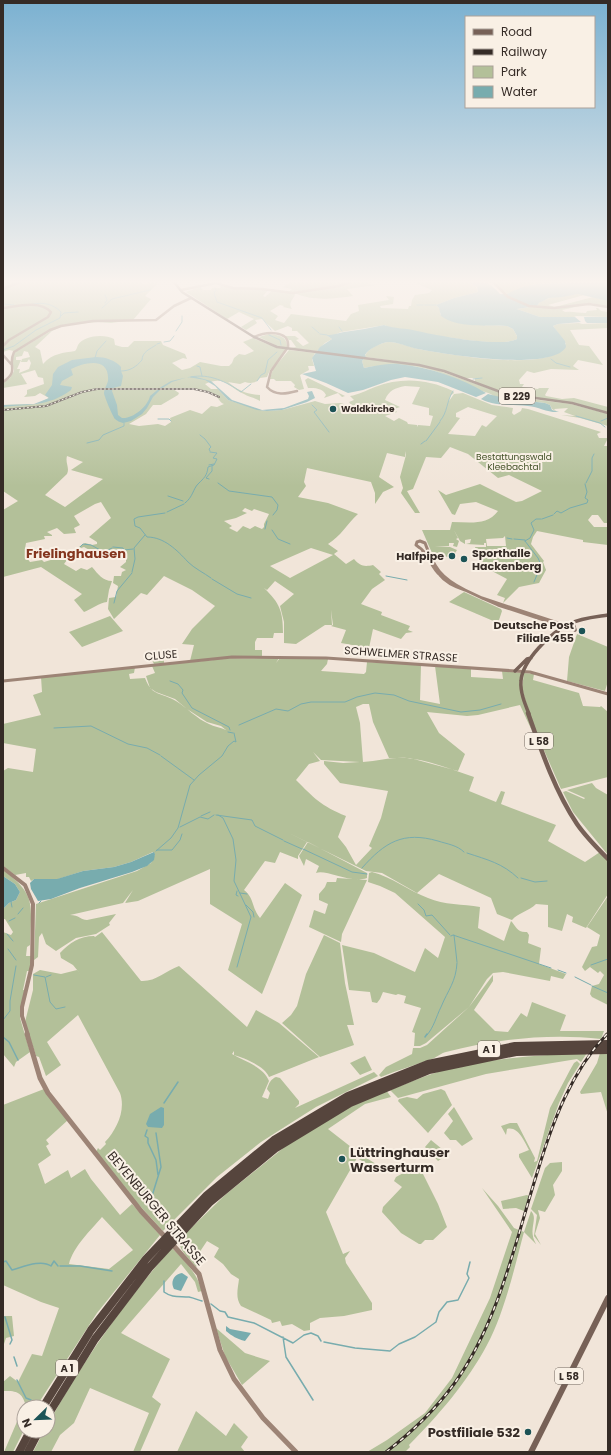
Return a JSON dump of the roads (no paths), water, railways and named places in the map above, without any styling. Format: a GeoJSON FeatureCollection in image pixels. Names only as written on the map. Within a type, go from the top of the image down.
{"type":"FeatureCollection","features":[{"type":"Feature","properties":{"kind":"highway","name":"A 1"},"geometry":{"type":"LineString","coordinates":[[48,1399],[107,1314],[174,1232],[247,1170],[281,1144],[324,1116],[379,1085],[482,1057],[533,1050],[592,1046],[607,1048]]}},
{"type":"Feature","properties":{"kind":"highway","name":"A 1"},"geometry":{"type":"LineString","coordinates":[[56,1401],[95,1331]]}},
{"type":"Feature","properties":{"kind":"highway"},"geometry":{"type":"LineString","coordinates":[[19,1452],[26,1439]]}},
{"type":"Feature","properties":{"kind":"highway"},"geometry":{"type":"LineString","coordinates":[[28,1452],[35,1439]]}},
{"type":"Feature","properties":{"kind":"main road"},"geometry":{"type":"LineString","coordinates":[[3,382],[12,374],[14,370],[11,357],[17,350]]}},
{"type":"Feature","properties":{"kind":"main road"},"geometry":{"type":"LineString","coordinates":[[287,350],[269,374],[267,386],[270,391],[283,394],[297,391]]}},
{"type":"Feature","properties":{"kind":"main road","name":"B 229"},"geometry":{"type":"LineString","coordinates":[[296,350],[426,366],[506,394],[572,403],[608,413]]}},
{"type":"Feature","properties":{"kind":"main road"},"geometry":{"type":"LineString","coordinates":[[3,355],[12,364]]}},
{"type":"Feature","properties":{"kind":"main road"},"geometry":{"type":"LineString","coordinates":[[463,590],[440,573],[424,542],[418,541],[416,544],[425,551],[438,574],[454,586],[463,590],[507,608],[565,626]]}},
{"type":"Feature","properties":{"kind":"main road"},"geometry":{"type":"LineString","coordinates":[[420,547],[426,546]]}},
{"type":"Feature","properties":{"kind":"main road"},"geometry":{"type":"LineString","coordinates":[[454,586],[458,592]]}},
{"type":"Feature","properties":{"kind":"main road"},"geometry":{"type":"LineString","coordinates":[[507,608],[565,626]]}},
{"type":"Feature","properties":{"kind":"main road","name":"L 58"},"geometry":{"type":"LineString","coordinates":[[608,615],[565,626],[536,651],[531,658],[523,674],[521,688],[535,731],[571,814],[579,826],[608,859]]}},
{"type":"Feature","properties":{"kind":"main road"},"geometry":{"type":"LineString","coordinates":[[573,623],[572,626],[575,630]]}},
{"type":"Feature","properties":{"kind":"main road"},"geometry":{"type":"LineString","coordinates":[[555,624],[558,627],[558,632]]}},
{"type":"Feature","properties":{"kind":"main road","name":"SCHWELMER STRASSE"},"geometry":{"type":"LineString","coordinates":[[190,662],[240,657],[323,658],[527,672],[608,694]]}},
{"type":"Feature","properties":{"kind":"main road"},"geometry":{"type":"LineString","coordinates":[[517,672],[527,659],[531,658]]}},
{"type":"Feature","properties":{"kind":"main road","name":"CLUSE"},"geometry":{"type":"LineString","coordinates":[[3,681],[190,662]]}},
{"type":"Feature","properties":{"kind":"main road","name":"BEYENBURGER STRASSE"},"geometry":{"type":"LineString","coordinates":[[3,868],[25,885],[33,904],[33,962],[22,1007],[22,1016],[40,1078],[45,1088],[141,1211],[195,1268],[203,1284],[220,1350],[233,1378],[256,1410],[296,1452]]}},
{"type":"Feature","properties":{"kind":"main road","name":"L 58"},"geometry":{"type":"LineString","coordinates":[[531,1452],[608,1298]]}},
{"type":"Feature","properties":{"kind":"water"},"geometry":{"type":"Polygon","coordinates":[[[318,350],[371,350],[365,355],[366,357],[362,361],[364,368],[385,364],[410,365],[455,378],[486,393],[476,397],[438,382],[405,377],[348,393],[302,374],[316,371],[312,358],[318,350]]]}},
{"type":"Feature","properties":{"kind":"water"},"geometry":{"type":"Polygon","coordinates":[[[425,350],[562,350],[557,354],[540,359],[520,360],[472,357],[425,350]]]}},
{"type":"Feature","properties":{"kind":"water"},"geometry":{"type":"Polygon","coordinates":[[[96,357],[110,359],[121,367],[123,376],[121,386],[113,388],[112,391],[117,405],[118,415],[122,418],[131,416],[143,408],[150,396],[161,387],[171,381],[186,378],[172,382],[161,389],[153,397],[142,414],[131,421],[123,423],[115,419],[104,395],[104,390],[108,381],[108,373],[101,364],[96,363],[83,364],[71,369],[73,375],[62,381],[60,385],[72,387],[71,390],[63,395],[38,404],[3,407],[3,405],[34,404],[49,398],[45,395],[52,385],[53,374],[58,367],[72,360],[96,357]]]}},
{"type":"Feature","properties":{"kind":"water"},"geometry":{"type":"Polygon","coordinates":[[[193,376],[211,381],[232,400],[262,410],[284,408],[308,399],[309,396],[307,392],[312,391],[315,398],[282,410],[267,411],[257,410],[228,400],[215,386],[205,380],[188,377],[193,376]]]}},
{"type":"Feature","properties":{"kind":"water"},"geometry":{"type":"Polygon","coordinates":[[[488,394],[504,398],[545,403],[550,405],[552,410],[559,412],[551,412],[528,406],[492,403],[481,399],[488,394]]]}},
{"type":"Feature","properties":{"kind":"water"},"geometry":{"type":"Polygon","coordinates":[[[154,852],[154,860],[147,866],[51,899],[38,901],[31,889],[30,883],[34,879],[57,879],[83,871],[114,867],[131,862],[154,852]]]}},
{"type":"Feature","properties":{"kind":"water"},"geometry":{"type":"Polygon","coordinates":[[[3,876],[15,884],[20,892],[16,900],[9,903],[3,909],[3,876]]]}},
{"type":"Feature","properties":{"kind":"water"},"geometry":{"type":"Polygon","coordinates":[[[161,1107],[164,1108],[164,1125],[162,1128],[148,1127],[146,1124],[150,1114],[161,1107]]]}},
{"type":"Feature","properties":{"kind":"water"},"geometry":{"type":"Polygon","coordinates":[[[182,1273],[188,1277],[181,1291],[174,1289],[172,1284],[175,1277],[182,1273]]]}},
{"type":"Feature","properties":{"kind":"water"},"geometry":{"type":"Polygon","coordinates":[[[226,1326],[230,1329],[251,1333],[245,1341],[226,1331],[226,1326]]]}},
{"type":"Feature","properties":{"kind":"waterway"},"geometry":{"type":"LineString","coordinates":[[95,358],[98,350]]}},
{"type":"Feature","properties":{"kind":"waterway"},"geometry":{"type":"LineString","coordinates":[[121,371],[135,367],[142,360],[143,355],[148,350]]}},
{"type":"Feature","properties":{"kind":"waterway"},"geometry":{"type":"LineString","coordinates":[[257,381],[261,375],[265,373],[268,360],[277,352]]}},
{"type":"Feature","properties":{"kind":"waterway"},"geometry":{"type":"LineString","coordinates":[[551,359],[556,363],[570,367]]}},
{"type":"Feature","properties":{"kind":"waterway"},"geometry":{"type":"LineString","coordinates":[[197,366],[200,367],[202,376]]}},
{"type":"Feature","properties":{"kind":"waterway"},"geometry":{"type":"LineString","coordinates":[[191,377],[202,376]]}},
{"type":"Feature","properties":{"kind":"waterway"},"geometry":{"type":"LineString","coordinates":[[202,376],[218,379],[241,392],[251,384]]}},
{"type":"Feature","properties":{"kind":"waterway"},"geometry":{"type":"LineString","coordinates":[[473,379],[482,378]]}},
{"type":"Feature","properties":{"kind":"waterway"},"geometry":{"type":"LineString","coordinates":[[440,421],[443,418],[453,391]]}},
{"type":"Feature","properties":{"kind":"waterway"},"geometry":{"type":"LineString","coordinates":[[312,405],[317,410],[314,412],[329,432]]}},
{"type":"Feature","properties":{"kind":"waterway"},"geometry":{"type":"LineString","coordinates":[[576,416],[600,423],[605,427]]}},
{"type":"Feature","properties":{"kind":"waterway"},"geometry":{"type":"LineString","coordinates":[[601,421],[608,418]]}},
{"type":"Feature","properties":{"kind":"waterway"},"geometry":{"type":"LineString","coordinates":[[158,419],[169,419],[171,421]]}},
{"type":"Feature","properties":{"kind":"waterway"},"geometry":{"type":"LineString","coordinates":[[426,441],[440,422]]}},
{"type":"Feature","properties":{"kind":"waterway"},"geometry":{"type":"LineString","coordinates":[[87,443],[99,440],[103,435],[124,426],[124,423]]}},
{"type":"Feature","properties":{"kind":"waterway"},"geometry":{"type":"LineString","coordinates":[[200,435],[211,447],[209,449],[210,451]]}},
{"type":"Feature","properties":{"kind":"waterway"},"geometry":{"type":"LineString","coordinates":[[421,444],[425,441]]}},
{"type":"Feature","properties":{"kind":"waterway"},"geometry":{"type":"LineString","coordinates":[[185,503],[190,498],[196,486],[205,477],[208,467],[214,465],[217,459],[213,458],[217,453],[210,452]]}},
{"type":"Feature","properties":{"kind":"waterway"},"geometry":{"type":"LineString","coordinates":[[586,483],[592,471],[592,458],[594,454]]}},
{"type":"Feature","properties":{"kind":"waterway"},"geometry":{"type":"LineString","coordinates":[[209,465],[214,464]]}},
{"type":"Feature","properties":{"kind":"waterway"},"geometry":{"type":"LineString","coordinates":[[209,479],[206,478],[212,471],[212,466]]}},
{"type":"Feature","properties":{"kind":"waterway"},"geometry":{"type":"LineString","coordinates":[[218,483],[229,491],[272,497],[278,505],[277,510],[273,515]]}},
{"type":"Feature","properties":{"kind":"waterway"},"geometry":{"type":"LineString","coordinates":[[554,514],[557,511],[561,513],[570,508],[587,503],[588,500],[585,498],[587,492],[585,484]]}},
{"type":"Feature","properties":{"kind":"waterway"},"geometry":{"type":"LineString","coordinates":[[168,496],[183,501]]}},
{"type":"Feature","properties":{"kind":"waterway"},"geometry":{"type":"LineString","coordinates":[[167,512],[184,504]]}},
{"type":"Feature","properties":{"kind":"waterway"},"geometry":{"type":"LineString","coordinates":[[165,513],[138,517],[134,519],[135,526],[140,528],[147,537],[159,539],[170,545],[190,564],[211,578]]}},
{"type":"Feature","properties":{"kind":"waterway"},"geometry":{"type":"LineString","coordinates":[[542,519],[553,515]]}},
{"type":"Feature","properties":{"kind":"waterway"},"geometry":{"type":"LineString","coordinates":[[534,582],[541,565],[538,558],[525,541],[530,538],[534,530],[531,523],[536,519],[541,519]]}},
{"type":"Feature","properties":{"kind":"waterway"},"geometry":{"type":"LineString","coordinates":[[265,529],[267,521]]}},
{"type":"Feature","properties":{"kind":"waterway"},"geometry":{"type":"LineString","coordinates":[[272,530],[278,539],[290,544]]}},
{"type":"Feature","properties":{"kind":"waterway"},"geometry":{"type":"LineString","coordinates":[[132,572],[135,559],[134,548],[145,535]]}},
{"type":"Feature","properties":{"kind":"waterway"},"geometry":{"type":"LineString","coordinates":[[507,538],[512,539]]}},
{"type":"Feature","properties":{"kind":"waterway"},"geometry":{"type":"LineString","coordinates":[[514,539],[525,540]]}},
{"type":"Feature","properties":{"kind":"waterway"},"geometry":{"type":"LineString","coordinates":[[80,547],[83,544],[91,545],[104,552],[112,548]]}},
{"type":"Feature","properties":{"kind":"waterway"},"geometry":{"type":"LineString","coordinates":[[113,547],[123,548],[124,550],[133,549]]}},
{"type":"Feature","properties":{"kind":"waterway"},"geometry":{"type":"LineString","coordinates":[[114,603],[117,591],[132,573]]}},
{"type":"Feature","properties":{"kind":"waterway"},"geometry":{"type":"LineString","coordinates":[[386,576],[407,580]]}},
{"type":"Feature","properties":{"kind":"waterway"},"geometry":{"type":"LineString","coordinates":[[212,579],[237,594],[251,598]]}},
{"type":"Feature","properties":{"kind":"waterway"},"geometry":{"type":"LineString","coordinates":[[170,681],[178,684],[183,690],[182,693],[192,708],[229,727],[230,730]]}},
{"type":"Feature","properties":{"kind":"waterway"},"geometry":{"type":"LineString","coordinates":[[239,725],[276,709],[288,711],[301,704],[311,702],[345,702],[357,697],[375,693],[394,695],[409,701],[461,712],[480,710],[501,704]]}},
{"type":"Feature","properties":{"kind":"waterway"},"geometry":{"type":"LineString","coordinates":[[54,728],[91,726],[128,744],[147,748],[160,755]]}},
{"type":"Feature","properties":{"kind":"waterway"},"geometry":{"type":"LineString","coordinates":[[228,732],[233,733]]}},
{"type":"Feature","properties":{"kind":"waterway"},"geometry":{"type":"LineString","coordinates":[[157,850],[171,838],[178,828],[190,785],[199,775],[222,756],[228,746],[234,741],[236,742],[234,733]]}},
{"type":"Feature","properties":{"kind":"waterway"},"geometry":{"type":"LineString","coordinates":[[161,756],[194,780]]}},
{"type":"Feature","properties":{"kind":"waterway"},"geometry":{"type":"LineString","coordinates":[[201,816],[210,812]]}},
{"type":"Feature","properties":{"kind":"waterway"},"geometry":{"type":"LineString","coordinates":[[180,827],[200,817],[208,819],[214,815]]}},
{"type":"Feature","properties":{"kind":"waterway"},"geometry":{"type":"LineString","coordinates":[[219,815],[252,820],[255,826],[283,840]]}},
{"type":"Feature","properties":{"kind":"waterway"},"geometry":{"type":"LineString","coordinates":[[219,815],[223,818],[233,839],[236,860],[234,881],[251,917],[237,967]]}},
{"type":"Feature","properties":{"kind":"waterway"},"geometry":{"type":"LineString","coordinates":[[157,850],[172,850],[180,840],[182,834]]}},
{"type":"Feature","properties":{"kind":"waterway"},"geometry":{"type":"LineString","coordinates":[[362,868],[370,859],[387,845],[405,838],[426,838],[455,846],[464,852]]}},
{"type":"Feature","properties":{"kind":"waterway"},"geometry":{"type":"LineString","coordinates":[[284,841],[302,849]]}},
{"type":"Feature","properties":{"kind":"waterway"},"geometry":{"type":"LineString","coordinates":[[303,849],[352,872],[367,874]]}},
{"type":"Feature","properties":{"kind":"waterway"},"geometry":{"type":"LineString","coordinates":[[467,853],[500,865],[518,878]]}},
{"type":"Feature","properties":{"kind":"waterway"},"geometry":{"type":"LineString","coordinates":[[521,878],[535,882],[547,881]]}},
{"type":"Feature","properties":{"kind":"waterway"},"geometry":{"type":"LineString","coordinates":[[237,891],[236,895],[238,896]]}},
{"type":"Feature","properties":{"kind":"waterway"},"geometry":{"type":"LineString","coordinates":[[240,893],[247,894]]}},
{"type":"Feature","properties":{"kind":"waterway"},"geometry":{"type":"LineString","coordinates":[[11,902],[12,907]]}},
{"type":"Feature","properties":{"kind":"waterway"},"geometry":{"type":"LineString","coordinates":[[418,904],[424,910],[426,916],[432,915],[450,935]]}},
{"type":"Feature","properties":{"kind":"waterway"},"geometry":{"type":"LineString","coordinates":[[246,905],[253,912],[254,917]]}},
{"type":"Feature","properties":{"kind":"waterway"},"geometry":{"type":"LineString","coordinates":[[18,914],[23,908]]}},
{"type":"Feature","properties":{"kind":"waterway"},"geometry":{"type":"LineString","coordinates":[[9,921],[15,918]]}},
{"type":"Feature","properties":{"kind":"waterway"},"geometry":{"type":"LineString","coordinates":[[7,934],[13,941]]}},
{"type":"Feature","properties":{"kind":"waterway"},"geometry":{"type":"LineString","coordinates":[[454,935],[551,968]]}},
{"type":"Feature","properties":{"kind":"waterway"},"geometry":{"type":"LineString","coordinates":[[454,935],[457,962]]}},
{"type":"Feature","properties":{"kind":"waterway"},"geometry":{"type":"LineString","coordinates":[[8,949],[16,960]]}},
{"type":"Feature","properties":{"kind":"waterway"},"geometry":{"type":"LineString","coordinates":[[591,965],[608,959]]}},
{"type":"Feature","properties":{"kind":"waterway"},"geometry":{"type":"LineString","coordinates":[[427,1035],[453,981],[457,963]]}},
{"type":"Feature","properties":{"kind":"waterway"},"geometry":{"type":"LineString","coordinates":[[3,1020],[10,1011],[10,1001],[16,966]]}},
{"type":"Feature","properties":{"kind":"waterway"},"geometry":{"type":"LineString","coordinates":[[558,970],[566,973]]}},
{"type":"Feature","properties":{"kind":"waterway"},"geometry":{"type":"LineString","coordinates":[[34,975],[45,977],[50,1002],[56,1009],[65,1007]]}},
{"type":"Feature","properties":{"kind":"waterway"},"geometry":{"type":"LineString","coordinates":[[46,977],[51,975]]}},
{"type":"Feature","properties":{"kind":"waterway"},"geometry":{"type":"LineString","coordinates":[[575,977],[591,985]]}},
{"type":"Feature","properties":{"kind":"waterway"},"geometry":{"type":"LineString","coordinates":[[592,986],[608,993]]}},
{"type":"Feature","properties":{"kind":"waterway"},"geometry":{"type":"LineString","coordinates":[[3,1037],[9,1042],[18,1060]]}},
{"type":"Feature","properties":{"kind":"waterway"},"geometry":{"type":"LineString","coordinates":[[164,1103],[178,1082]]}},
{"type":"Feature","properties":{"kind":"waterway"},"geometry":{"type":"LineString","coordinates":[[147,1130],[145,1136],[148,1138],[148,1143],[156,1160],[158,1175]]}},
{"type":"Feature","properties":{"kind":"waterway"},"geometry":{"type":"LineString","coordinates":[[147,1203],[152,1196],[161,1167],[156,1133]]}},
{"type":"Feature","properties":{"kind":"waterway"},"geometry":{"type":"LineString","coordinates":[[3,1262],[6,1261],[12,1270],[37,1263],[51,1266],[54,1261],[58,1266]]}},
{"type":"Feature","properties":{"kind":"waterway"},"geometry":{"type":"LineString","coordinates":[[324,1342],[355,1348],[390,1351],[399,1344],[415,1337],[436,1322],[439,1312],[447,1302],[458,1300],[469,1278],[467,1274],[470,1262]]}},
{"type":"Feature","properties":{"kind":"waterway"},"geometry":{"type":"LineString","coordinates":[[60,1266],[80,1266],[112,1271]]}},
{"type":"Feature","properties":{"kind":"waterway"},"geometry":{"type":"LineString","coordinates":[[164,1281],[164,1292],[167,1294],[189,1297],[202,1301]]}},
{"type":"Feature","properties":{"kind":"waterway"},"geometry":{"type":"LineString","coordinates":[[211,1304],[220,1311],[225,1312],[228,1317],[254,1323],[283,1338]]}},
{"type":"Feature","properties":{"kind":"waterway"},"geometry":{"type":"LineString","coordinates":[[5,1317],[12,1340],[10,1344]]}},
{"type":"Feature","properties":{"kind":"waterway"},"geometry":{"type":"LineString","coordinates":[[283,1338],[293,1343],[304,1335],[311,1333],[318,1336],[321,1341]]}},
{"type":"Feature","properties":{"kind":"waterway"},"geometry":{"type":"LineString","coordinates":[[283,1338],[286,1357],[313,1400]]}},
{"type":"Feature","properties":{"kind":"waterway"},"geometry":{"type":"LineString","coordinates":[[14,1357],[17,1366]]}},
{"type":"Feature","properties":{"kind":"waterway"},"geometry":{"type":"LineString","coordinates":[[17,1380],[26,1398],[28,1399]]}},
{"type":"Feature","properties":{"kind":"railway"},"geometry":{"type":"LineString","coordinates":[[3,410],[46,406],[82,392],[97,389],[194,389],[208,392],[219,397]]}},
{"type":"Feature","properties":{"kind":"railway"},"geometry":{"type":"LineString","coordinates":[[386,1452],[405,1437],[431,1412],[447,1394],[470,1360],[483,1335],[504,1281],[557,1115],[583,1064],[607,1034]]}},
{"type":"Feature","properties":{"kind":"place","name":"Waldkirche"},"geometry":{"type":"Point","coordinates":[333,409]}},
{"type":"Feature","properties":{"kind":"place","name":"Halfpipe"},"geometry":{"type":"Point","coordinates":[452,556]}},
{"type":"Feature","properties":{"kind":"place","name":"Sporthalle Hackenberg"},"geometry":{"type":"Point","coordinates":[464,559]}},
{"type":"Feature","properties":{"kind":"place","name":"Deutsche Post Filiale 455"},"geometry":{"type":"Point","coordinates":[582,631]}},
{"type":"Feature","properties":{"kind":"place","name":"Lüttringhauser Wasserturm"},"geometry":{"type":"Point","coordinates":[342,1159]}},
{"type":"Feature","properties":{"kind":"place","name":"Postfiliale 532"},"geometry":{"type":"Point","coordinates":[528,1432]}},
{"type":"Feature","properties":{"kind":"district","name":"Frielinghausen"},"geometry":{"type":"Point","coordinates":[76,553]}},
{"type":"Feature","properties":{"kind":"park label","name":"Bestattungswald Kleebachtal"},"geometry":{"type":"Point","coordinates":[514,462]}}]}
